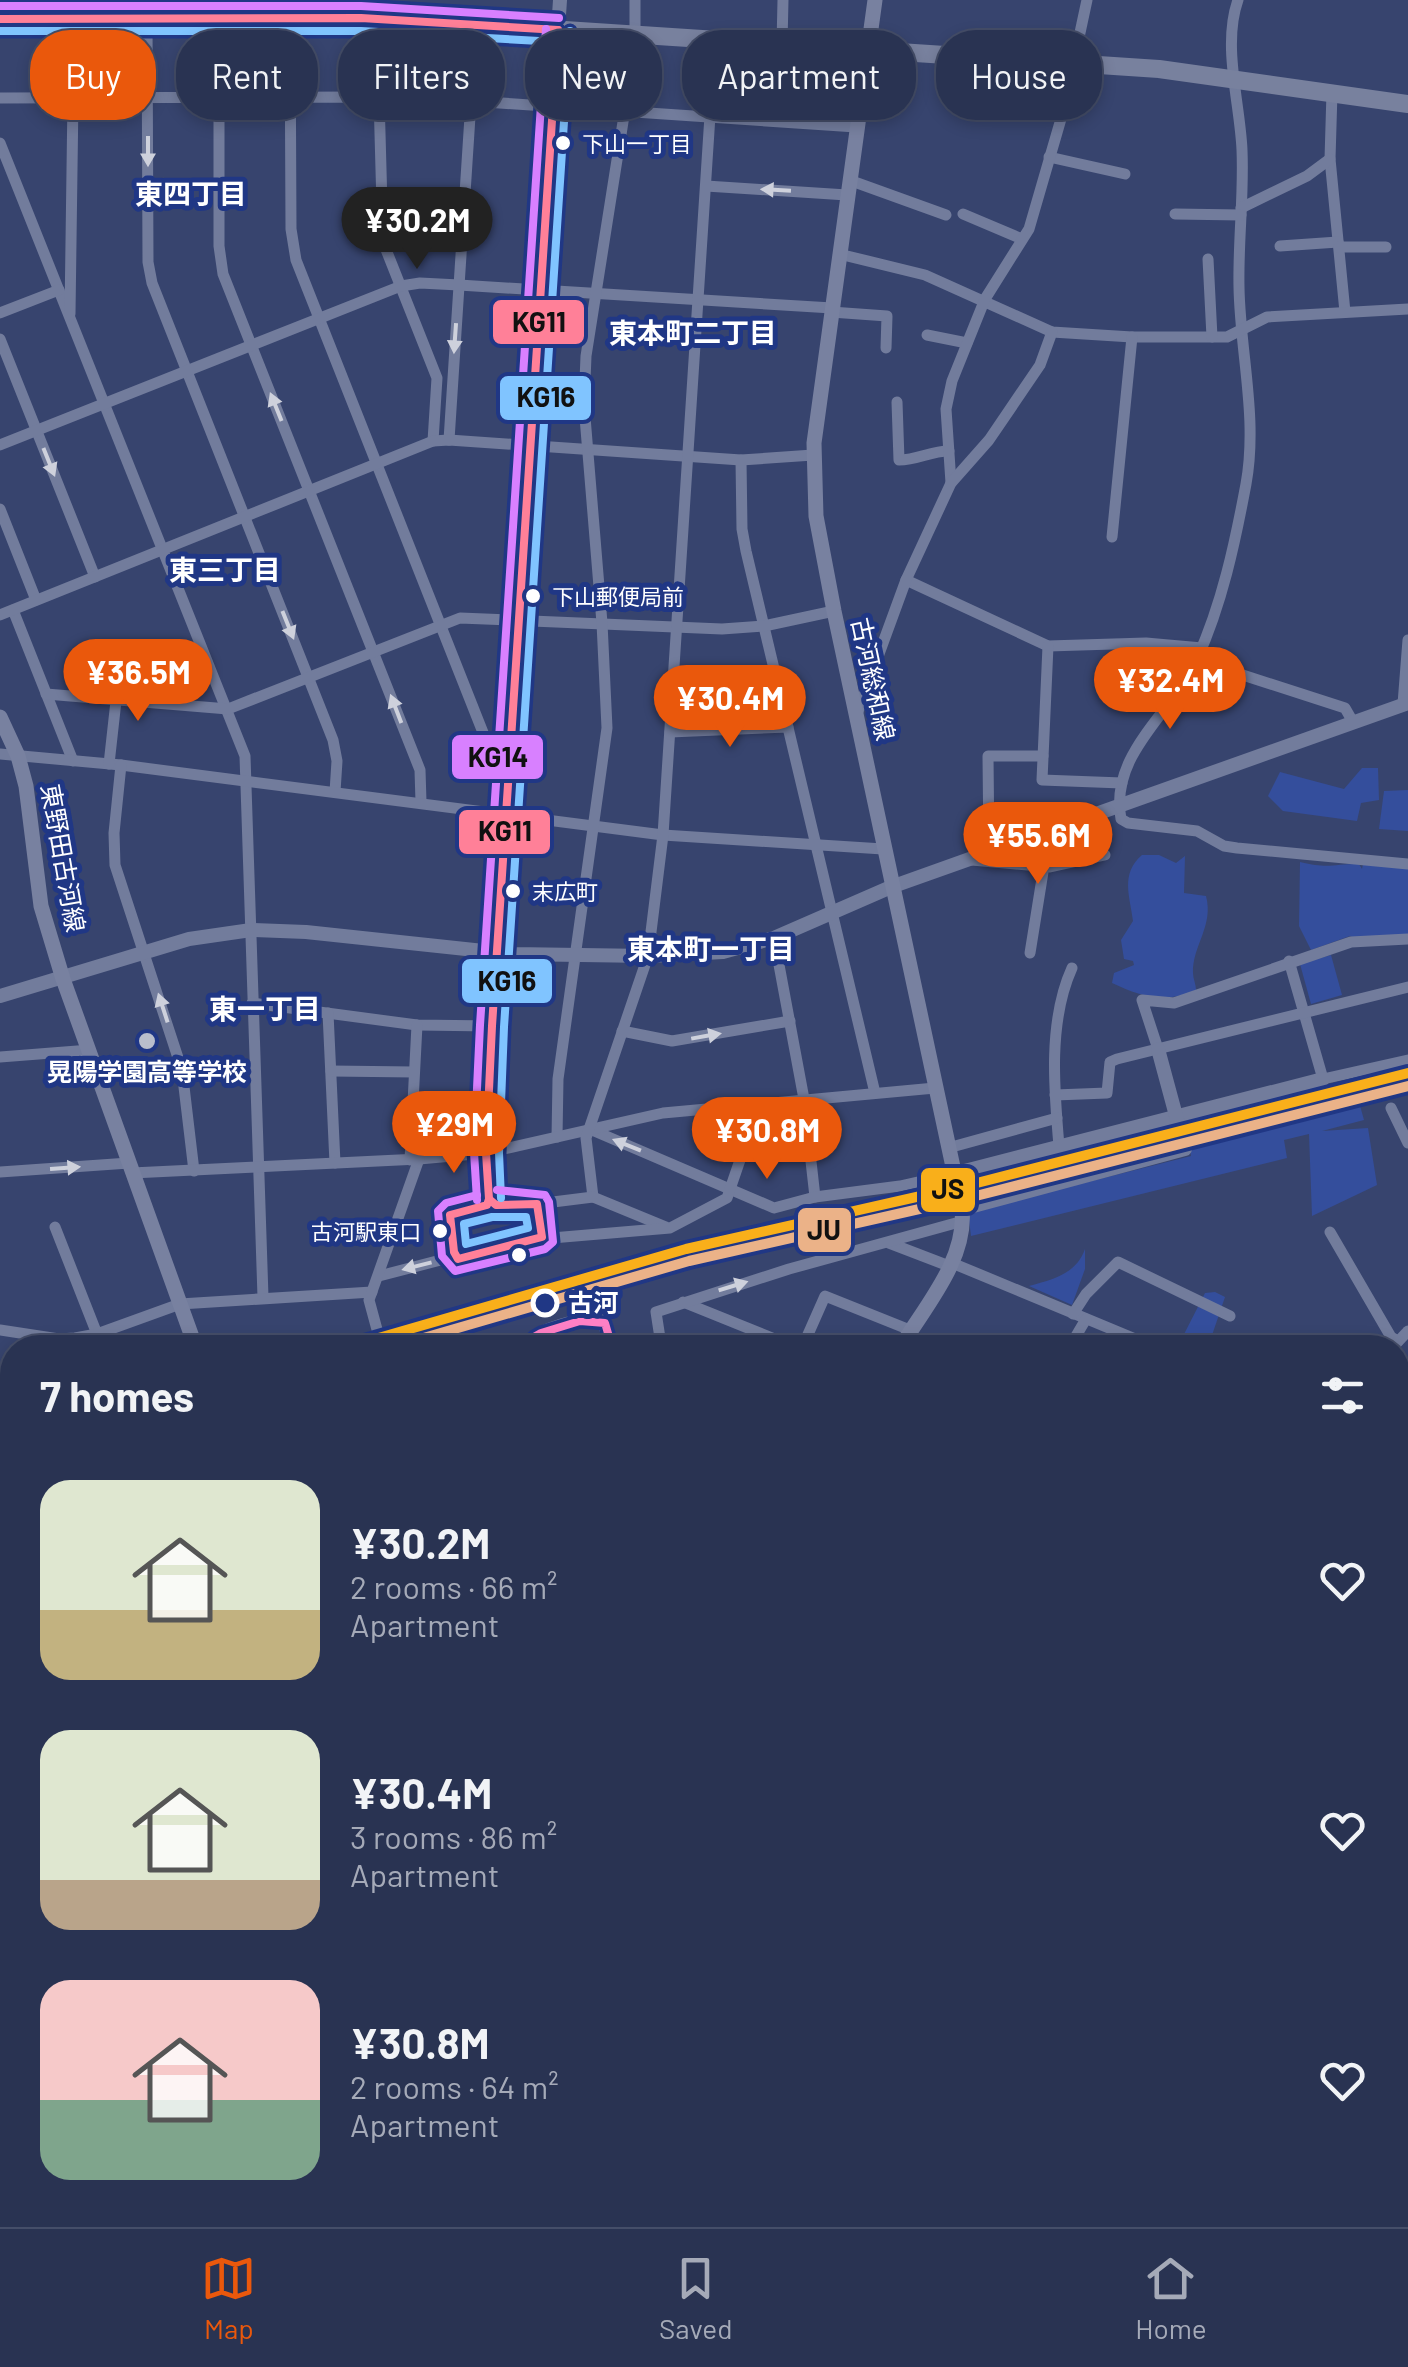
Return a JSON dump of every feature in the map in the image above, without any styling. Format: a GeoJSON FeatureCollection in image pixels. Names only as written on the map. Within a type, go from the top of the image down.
{"type":"FeatureCollection","features":[{"type":"Feature","properties":{"kind":"highway"},"geometry":{"type":"LineString","coordinates":[[0,19],[395,20],[558,30]]}},
{"type":"Feature","properties":{"kind":"highway"},"geometry":{"type":"LineString","coordinates":[[1102,65],[1236,77],[1408,104]]}},
{"type":"Feature","properties":{"kind":"main road","name":"古河総和線"},"geometry":{"type":"LineString","coordinates":[[871,30],[876,0]]}},
{"type":"Feature","properties":{"kind":"main road","name":"古河総和線"},"geometry":{"type":"LineString","coordinates":[[857,120],[813,455],[816,516],[962,1215],[961,1241],[951,1265],[907,1335]]}},
{"type":"Feature","properties":{"kind":"main road","name":"東野田古河線"},"geometry":{"type":"LineString","coordinates":[[0,717],[18,756],[32,822],[41,906],[63,978],[191,1335]]}},
{"type":"Feature","properties":{"kind":"street"},"geometry":{"type":"LineString","coordinates":[[558,30],[560,0]]}},
{"type":"Feature","properties":{"kind":"street"},"geometry":{"type":"LineString","coordinates":[[635,0],[636,30]]}},
{"type":"Feature","properties":{"kind":"street"},"geometry":{"type":"LineString","coordinates":[[782,30],[783,0]]}},
{"type":"Feature","properties":{"kind":"street"},"geometry":{"type":"LineString","coordinates":[[1080,30],[1087,0]]}},
{"type":"Feature","properties":{"kind":"street"},"geometry":{"type":"LineString","coordinates":[[1238,0],[1230,34],[1242,154],[1238,288],[1248,380],[1248,478],[1227,568],[1200,651],[1184,682],[1140,742],[1122,783],[1118,806],[1121,819],[1128,824],[1197,831],[1224,846],[1408,864]]}},
{"type":"Feature","properties":{"kind":"street"},"geometry":{"type":"LineString","coordinates":[[290,18],[290,30]]}},
{"type":"Feature","properties":{"kind":"street"},"geometry":{"type":"LineString","coordinates":[[147,19],[147,30]]}},
{"type":"Feature","properties":{"kind":"street"},"geometry":{"type":"LineString","coordinates":[[1332,92],[1330,160],[1345,312]]}},
{"type":"Feature","properties":{"kind":"street"},"geometry":{"type":"LineString","coordinates":[[0,98],[30,98]]}},
{"type":"Feature","properties":{"kind":"street"},"geometry":{"type":"LineString","coordinates":[[70,318],[73,120]]}},
{"type":"Feature","properties":{"kind":"street"},"geometry":{"type":"LineString","coordinates":[[147,120],[150,273],[334,740],[335,792]]}},
{"type":"Feature","properties":{"kind":"street"},"geometry":{"type":"LineString","coordinates":[[219,120],[220,260],[420,770],[421,802]]}},
{"type":"Feature","properties":{"kind":"street"},"geometry":{"type":"LineString","coordinates":[[292,120],[292,229],[296,260],[484,735],[510,756]]}},
{"type":"Feature","properties":{"kind":"street"},"geometry":{"type":"LineString","coordinates":[[379,120],[383,242],[437,378],[434,442]]}},
{"type":"Feature","properties":{"kind":"street"},"geometry":{"type":"LineString","coordinates":[[449,440],[470,120]]}},
{"type":"Feature","properties":{"kind":"street"},"geometry":{"type":"LineString","coordinates":[[456,1256],[450,1215],[486,1205],[490,1200],[486,1152],[492,1026],[552,120]]}},
{"type":"Feature","properties":{"kind":"street"},"geometry":{"type":"LineString","coordinates":[[556,1137],[558,1079],[607,728],[585,382],[624,120]]}},
{"type":"Feature","properties":{"kind":"street"},"geometry":{"type":"LineString","coordinates":[[594,1196],[586,1138],[648,956],[664,835],[711,120]]}},
{"type":"Feature","properties":{"kind":"street"},"geometry":{"type":"LineString","coordinates":[[751,120],[856,128]]}},
{"type":"Feature","properties":{"kind":"street"},"geometry":{"type":"LineString","coordinates":[[951,483],[946,409],[952,381],[985,300],[1029,229],[1059,120]]}},
{"type":"Feature","properties":{"kind":"street"},"geometry":{"type":"LineString","coordinates":[[0,143],[6,175],[70,318],[245,756],[263,1297]]}},
{"type":"Feature","properties":{"kind":"street"},"geometry":{"type":"LineString","coordinates":[[1050,157],[1125,174]]}},
{"type":"Feature","properties":{"kind":"street"},"geometry":{"type":"LineString","coordinates":[[1175,214],[1241,212],[1330,160]]}},
{"type":"Feature","properties":{"kind":"street"},"geometry":{"type":"LineString","coordinates":[[706,186],[848,187],[946,215]]}},
{"type":"Feature","properties":{"kind":"street"},"geometry":{"type":"LineString","coordinates":[[962,214],[1022,239]]}},
{"type":"Feature","properties":{"kind":"street"},"geometry":{"type":"LineString","coordinates":[[1280,246],[1386,247]]}},
{"type":"Feature","properties":{"kind":"street"},"geometry":{"type":"LineString","coordinates":[[839,254],[925,275],[1052,332],[1226,337],[1242,332],[1266,316],[1407,307]]}},
{"type":"Feature","properties":{"kind":"street"},"geometry":{"type":"LineString","coordinates":[[1208,259],[1212,337]]}},
{"type":"Feature","properties":{"kind":"street"},"geometry":{"type":"LineString","coordinates":[[0,446],[400,286],[420,283],[887,316],[886,348]]}},
{"type":"Feature","properties":{"kind":"street"},"geometry":{"type":"LineString","coordinates":[[0,314],[58,290]]}},
{"type":"Feature","properties":{"kind":"street"},"geometry":{"type":"LineString","coordinates":[[856,718],[906,580],[951,483],[990,440],[1040,364],[1052,332]]}},
{"type":"Feature","properties":{"kind":"street"},"geometry":{"type":"LineString","coordinates":[[927,335],[967,344]]}},
{"type":"Feature","properties":{"kind":"street"},"geometry":{"type":"LineString","coordinates":[[1112,537],[1132,337]]}},
{"type":"Feature","properties":{"kind":"street"},"geometry":{"type":"LineString","coordinates":[[0,338],[95,577]]}},
{"type":"Feature","properties":{"kind":"street"},"geometry":{"type":"LineString","coordinates":[[897,402],[899,460],[919,460],[930,452],[949,451]]}},
{"type":"Feature","properties":{"kind":"street"},"geometry":{"type":"LineString","coordinates":[[73,761],[6,612],[434,442],[741,460],[813,455]]}},
{"type":"Feature","properties":{"kind":"street"},"geometry":{"type":"LineString","coordinates":[[741,460],[742,529],[874,1092]]}},
{"type":"Feature","properties":{"kind":"street"},"geometry":{"type":"LineString","coordinates":[[0,509],[36,600]]}},
{"type":"Feature","properties":{"kind":"street"},"geometry":{"type":"LineString","coordinates":[[906,580],[1048,646],[1146,643],[1200,651],[1218,667],[1345,708],[1353,722]]}},
{"type":"Feature","properties":{"kind":"street"},"geometry":{"type":"LineString","coordinates":[[46,694],[228,709],[460,618],[677,628],[764,626],[834,612]]}},
{"type":"Feature","properties":{"kind":"street"},"geometry":{"type":"LineString","coordinates":[[0,996],[200,936],[251,930],[286,930],[497,953],[648,956],[723,952],[774,938],[892,886],[1406,704],[1408,640]]}},
{"type":"Feature","properties":{"kind":"street"},"geometry":{"type":"LineString","coordinates":[[1048,646],[1042,780],[1122,783]]}},
{"type":"Feature","properties":{"kind":"street"},"geometry":{"type":"LineString","coordinates":[[116,701],[115,865],[182,1070],[194,1172]]}},
{"type":"Feature","properties":{"kind":"street"},"geometry":{"type":"LineString","coordinates":[[670,732],[788,727]]}},
{"type":"Feature","properties":{"kind":"street"},"geometry":{"type":"LineString","coordinates":[[0,754],[247,780],[664,835],[883,849]]}},
{"type":"Feature","properties":{"kind":"street"},"geometry":{"type":"LineString","coordinates":[[989,851],[988,756],[1043,756]]}},
{"type":"Feature","properties":{"kind":"street"},"geometry":{"type":"LineString","coordinates":[[967,859],[1044,866],[1105,855]]}},
{"type":"Feature","properties":{"kind":"street"},"geometry":{"type":"LineString","coordinates":[[1030,953],[1044,866]]}},
{"type":"Feature","properties":{"kind":"street"},"geometry":{"type":"LineString","coordinates":[[774,938],[804,1098],[815,1197]]}},
{"type":"Feature","properties":{"kind":"street"},"geometry":{"type":"LineString","coordinates":[[660,1335],[656,1312],[682,1302],[1185,1149],[1142,1000],[1174,1003],[1351,942],[1408,938]]}},
{"type":"Feature","properties":{"kind":"street"},"geometry":{"type":"LineString","coordinates":[[1289,961],[1323,1079]]}},
{"type":"Feature","properties":{"kind":"street"},"geometry":{"type":"LineString","coordinates":[[1059,1146],[1055,1095],[1061,1007],[1072,968]]}},
{"type":"Feature","properties":{"kind":"street"},"geometry":{"type":"LineString","coordinates":[[1055,1095],[1107,1094],[1110,1062],[1408,987]]}},
{"type":"Feature","properties":{"kind":"street"},"geometry":{"type":"LineString","coordinates":[[252,1003],[416,1025],[492,1026]]}},
{"type":"Feature","properties":{"kind":"street"},"geometry":{"type":"LineString","coordinates":[[328,1013],[334,1164]]}},
{"type":"Feature","properties":{"kind":"street"},"geometry":{"type":"LineString","coordinates":[[622,1030],[672,1041],[790,1022]]}},
{"type":"Feature","properties":{"kind":"street"},"geometry":{"type":"LineString","coordinates":[[378,1335],[369,1300],[415,1160],[416,1025]]}},
{"type":"Feature","properties":{"kind":"street"},"geometry":{"type":"LineString","coordinates":[[0,1057],[90,1050]]}},
{"type":"Feature","properties":{"kind":"street"},"geometry":{"type":"LineString","coordinates":[[589,1129],[774,1208],[815,1197],[900,1186],[954,1174],[1176,1115],[1408,1060]]}},
{"type":"Feature","properties":{"kind":"street"},"geometry":{"type":"LineString","coordinates":[[331,1071],[414,1072]]}},
{"type":"Feature","properties":{"kind":"street"},"geometry":{"type":"LineString","coordinates":[[0,1172],[131,1168],[194,1172],[415,1160],[486,1152],[663,1113],[934,1088]]}},
{"type":"Feature","properties":{"kind":"street"},"geometry":{"type":"LineString","coordinates":[[379,1276],[456,1256],[464,1260],[540,1239],[670,1228],[727,1198],[732,1189],[740,1160],[735,1105]]}},
{"type":"Feature","properties":{"kind":"street"},"geometry":{"type":"LineString","coordinates":[[1391,1108],[1408,1142]]}},
{"type":"Feature","properties":{"kind":"street"},"geometry":{"type":"LineString","coordinates":[[948,1148],[1057,1118]]}},
{"type":"Feature","properties":{"kind":"street"},"geometry":{"type":"LineString","coordinates":[[490,1200],[496,1205],[537,1204],[594,1196],[670,1228]]}},
{"type":"Feature","properties":{"kind":"street"},"geometry":{"type":"LineString","coordinates":[[537,1204],[540,1239]]}},
{"type":"Feature","properties":{"kind":"street"},"geometry":{"type":"LineString","coordinates":[[55,1227],[97,1334]]}},
{"type":"Feature","properties":{"kind":"street"},"geometry":{"type":"LineString","coordinates":[[1330,1232],[1390,1335]]}},
{"type":"Feature","properties":{"kind":"street"},"geometry":{"type":"LineString","coordinates":[[885,1242],[1124,1335]]}},
{"type":"Feature","properties":{"kind":"street"},"geometry":{"type":"LineString","coordinates":[[1073,1314],[1086,1294],[1118,1262],[1230,1316]]}},
{"type":"Feature","properties":{"kind":"street"},"geometry":{"type":"LineString","coordinates":[[90,1335],[180,1304],[372,1292]]}},
{"type":"Feature","properties":{"kind":"street"},"geometry":{"type":"LineString","coordinates":[[806,1335],[825,1296],[910,1330]]}},
{"type":"Feature","properties":{"kind":"street"},"geometry":{"type":"LineString","coordinates":[[682,1302],[767,1335]]}},
{"type":"Feature","properties":{"kind":"street"},"geometry":{"type":"LineString","coordinates":[[537,1335],[594,1319],[605,1323],[608,1335]]}},
{"type":"Feature","properties":{"kind":"street"},"geometry":{"type":"LineString","coordinates":[[1076,1335],[1086,1320]]}},
{"type":"Feature","properties":{"kind":"street"},"geometry":{"type":"LineString","coordinates":[[0,1330],[33,1335]]}},
{"type":"Feature","properties":{"kind":"shaded area"},"geometry":{"type":"Polygon","coordinates":[[[1362,768],[1378,768],[1379,800],[1361,803],[1357,821],[1283,811],[1268,796],[1280,772],[1344,789],[1362,768]]]}},
{"type":"Feature","properties":{"kind":"shaded area"},"geometry":{"type":"Polygon","coordinates":[[[1408,790],[1408,831],[1379,829],[1384,791],[1408,790]]]}},
{"type":"Feature","properties":{"kind":"shaded area"},"geometry":{"type":"Polygon","coordinates":[[[1142,855],[1159,855],[1176,863],[1185,856],[1184,893],[1206,896],[1207,917],[1194,963],[1196,990],[1174,997],[1154,997],[1112,983],[1114,973],[1134,965],[1124,959],[1121,940],[1133,921],[1129,878],[1142,855]]]}},
{"type":"Feature","properties":{"kind":"shaded area"},"geometry":{"type":"Polygon","coordinates":[[[1300,862],[1408,869],[1408,936],[1350,936],[1311,950],[1299,926],[1300,862]]]}},
{"type":"Feature","properties":{"kind":"shaded area"},"geometry":{"type":"Polygon","coordinates":[[[1331,955],[1342,995],[1311,1004],[1300,964],[1331,955]]]}},
{"type":"Feature","properties":{"kind":"shaded area"},"geometry":{"type":"Polygon","coordinates":[[[1359,1102],[1364,1120],[1322,1131],[1368,1128],[1377,1185],[1312,1216],[1309,1134],[1284,1140],[1287,1158],[971,1236],[968,1212],[1191,1156],[1189,1143],[1359,1102]]]}},
{"type":"Feature","properties":{"kind":"shaded area"},"geometry":{"type":"Polygon","coordinates":[[[1085,1249],[1085,1269],[1072,1305],[1029,1286],[1070,1270],[1085,1249]]]}},
{"type":"Feature","properties":{"kind":"shaded area"},"geometry":{"type":"Polygon","coordinates":[[[1205,1293],[1225,1297],[1212,1335],[1184,1335],[1205,1293]]]}},
{"type":"Feature","properties":{"kind":"transit line","name":"KG14"},"geometry":{"type":"LineString","coordinates":[[0,6],[361,6],[559,18]]}},
{"type":"Feature","properties":{"kind":"transit line","name":"KG11"},"geometry":{"type":"LineString","coordinates":[[0,19],[361,18],[558,30]]}},
{"type":"Feature","properties":{"kind":"transit line","name":"KG14"},"geometry":{"type":"LineString","coordinates":[[477,1200],[474,1152],[480,1025],[546,29]]}},
{"type":"Feature","properties":{"kind":"transit line","name":"KG16"},"geometry":{"type":"LineString","coordinates":[[0,31],[361,31],[525,40]]}},
{"type":"Feature","properties":{"kind":"transit line","name":"KG11"},"geometry":{"type":"LineString","coordinates":[[489,1199],[486,1153],[492,1026],[552,120]]}},
{"type":"Feature","properties":{"kind":"transit line","name":"KG16"},"geometry":{"type":"LineString","coordinates":[[501,1198],[504,1027],[564,120]]}},
{"type":"Feature","properties":{"kind":"transit line","name":"JS"},"geometry":{"type":"LineString","coordinates":[[389,1335],[686,1249],[965,1186],[1408,1073]]}},
{"type":"Feature","properties":{"kind":"transit line","name":"JU"},"geometry":{"type":"LineString","coordinates":[[434,1335],[689,1261],[968,1198],[1408,1086]]}},
{"type":"Feature","properties":{"kind":"transit line","name":"KG14"},"geometry":{"type":"LineString","coordinates":[[477,1195],[446,1203],[438,1211],[442,1256],[455,1271],[545,1249],[553,1242],[545,1195],[497,1190]]}},
{"type":"Feature","properties":{"kind":"transit line","name":"KG11"},"geometry":{"type":"LineString","coordinates":[[489,1199],[496,1205],[537,1204],[542,1237],[458,1259],[450,1215],[487,1205],[489,1199]]}},
{"type":"Feature","properties":{"kind":"transit line","name":"KG16"},"geometry":{"type":"LineString","coordinates":[[492,1217],[526,1217],[528,1228],[466,1244],[464,1224],[492,1217]]}},
{"type":"Feature","properties":{"kind":"transit line"},"geometry":{"type":"LineString","coordinates":[[538,1335],[580,1321],[605,1323],[608,1335]]}},
{"type":"Feature","properties":{"kind":"place","name":"下山一丁目"},"geometry":{"type":"Point","coordinates":[563,143]}},
{"type":"Feature","properties":{"kind":"place","name":"下山郵便局前"},"geometry":{"type":"Point","coordinates":[533,596]}},
{"type":"Feature","properties":{"kind":"place","name":"末広町"},"geometry":{"type":"Point","coordinates":[513,891]}},
{"type":"Feature","properties":{"kind":"place","name":"晃陽学園高等学校"},"geometry":{"type":"Point","coordinates":[147,1041]}},
{"type":"Feature","properties":{"kind":"place","name":"古河駅東口"},"geometry":{"type":"Point","coordinates":[440,1231]}},
{"type":"Feature","properties":{"kind":"place","name":"古河"},"geometry":{"type":"Point","coordinates":[545,1303]}},
{"type":"Feature","properties":{"kind":"district","name":"東四丁目"},"geometry":{"type":"Point","coordinates":[191,194]}},
{"type":"Feature","properties":{"kind":"district","name":"東本町二丁目"},"geometry":{"type":"Point","coordinates":[693,333]}},
{"type":"Feature","properties":{"kind":"district","name":"東三丁目"},"geometry":{"type":"Point","coordinates":[225,570]}},
{"type":"Feature","properties":{"kind":"district","name":"東本町一丁目"},"geometry":{"type":"Point","coordinates":[711,949]}},
{"type":"Feature","properties":{"kind":"district","name":"東一丁目"},"geometry":{"type":"Point","coordinates":[265,1009]}}]}
